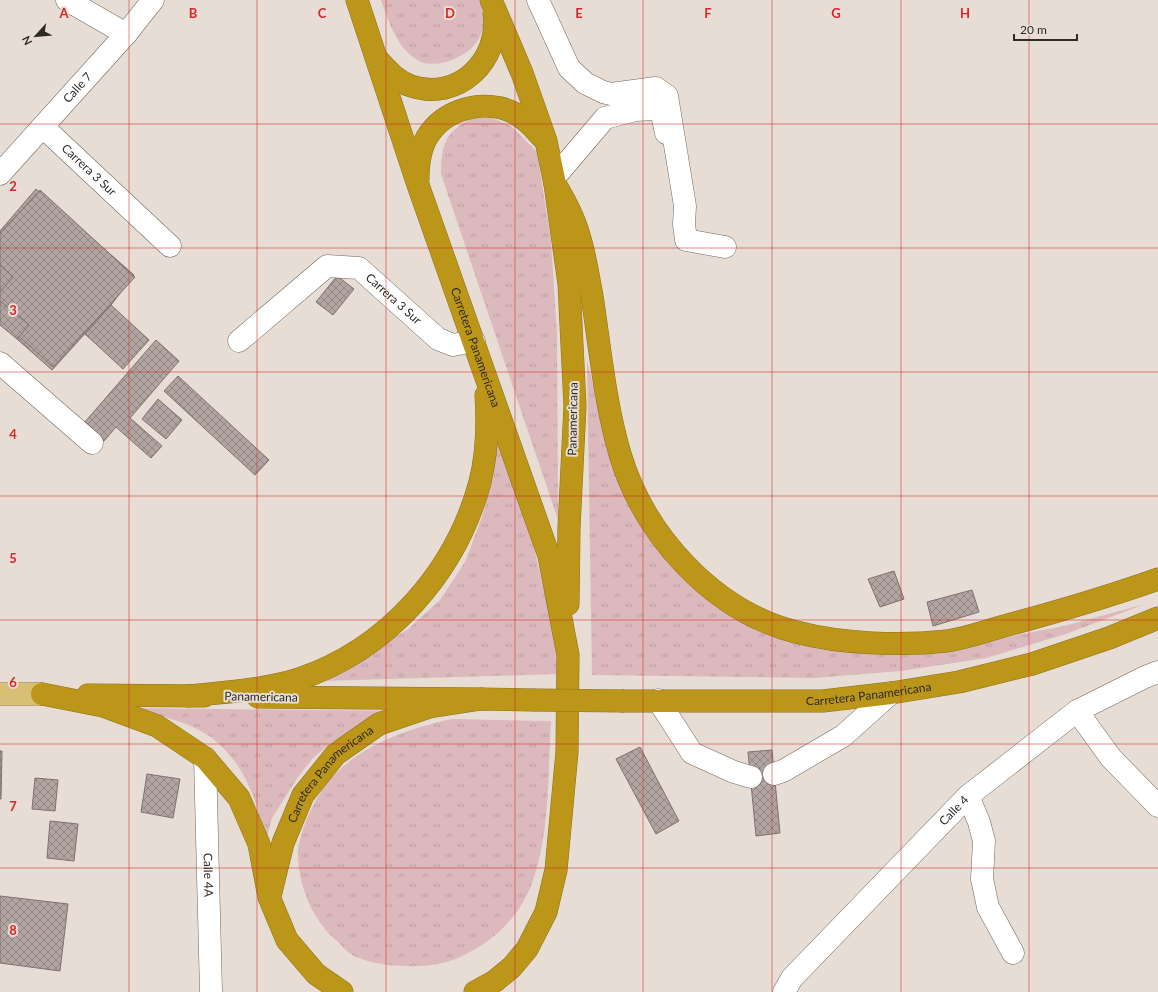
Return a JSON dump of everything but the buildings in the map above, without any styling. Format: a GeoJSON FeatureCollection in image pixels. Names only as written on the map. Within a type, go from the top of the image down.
{"type":"FeatureCollection","features":[{"type":"Feature","properties":{"kind":"highway","name":"Carretera Panamericana"},"geometry":{"type":"LineString","coordinates":[[357,0],[418,185],[549,556],[568,655],[567,752],[556,870],[546,912],[527,949],[512,967],[495,981],[475,992]]}},
{"type":"Feature","properties":{"kind":"highway"},"geometry":{"type":"LineString","coordinates":[[376,57],[391,75],[412,86],[435,89],[458,84],[477,70],[490,51],[496,28],[492,2]]}},
{"type":"Feature","properties":{"kind":"highway"},"geometry":{"type":"LineString","coordinates":[[492,2],[522,73],[546,141],[554,181],[573,217],[587,266],[608,400],[620,454],[637,495],[659,535],[684,563],[718,594],[753,616],[795,632],[835,640],[895,643],[948,640],[1086,604],[1158,579]]}},
{"type":"Feature","properties":{"kind":"highway"},"geometry":{"type":"LineString","coordinates":[[418,185],[418,158],[429,134],[447,116],[472,106],[498,107],[522,117],[546,141]]}},
{"type":"Feature","properties":{"kind":"highway","name":"Panamericana"},"geometry":{"type":"LineString","coordinates":[[554,181],[569,284],[575,406],[569,528],[568,655]]}},
{"type":"Feature","properties":{"kind":"highway"},"geometry":{"type":"LineString","coordinates":[[188,696],[244,691],[299,679],[350,656],[395,624],[433,582],[462,534],[480,482],[488,426],[484,370]]}},
{"type":"Feature","properties":{"kind":"highway","name":"Carretera Panamericana"},"geometry":{"type":"LineString","coordinates":[[270,897],[283,843],[303,795],[336,754],[379,724],[429,707],[481,699],[823,701],[891,693],[959,682],[1032,664],[1109,638],[1158,618]]}},
{"type":"Feature","properties":{"kind":"highway","name":"Panamericana"},"geometry":{"type":"LineString","coordinates":[[42,694],[481,699]]}},
{"type":"Feature","properties":{"kind":"highway","name":"Panamericana"},"geometry":{"type":"LineString","coordinates":[[42,694],[103,706],[157,726],[205,758],[239,798],[259,844],[270,897]]}},
{"type":"Feature","properties":{"kind":"highway"},"geometry":{"type":"LineString","coordinates":[[270,897],[287,940],[316,974],[342,992]]}},
{"type":"Feature","properties":{"kind":"main road","name":"Panamericana"},"geometry":{"type":"LineString","coordinates":[[0,694],[42,694]]}},
{"type":"Feature","properties":{"kind":"street"},"geometry":{"type":"LineString","coordinates":[[67,0],[126,34]]}},
{"type":"Feature","properties":{"kind":"street","name":"Calle 7"},"geometry":{"type":"LineString","coordinates":[[0,174],[126,34],[153,0]]}},
{"type":"Feature","properties":{"kind":"street"},"geometry":{"type":"LineString","coordinates":[[538,0],[570,68],[585,83],[602,92],[611,94],[656,88],[667,96],[686,206],[684,224],[686,240],[725,247]]}},
{"type":"Feature","properties":{"kind":"street"},"geometry":{"type":"LineString","coordinates":[[554,181],[605,118],[635,110],[656,109],[662,114],[664,122],[676,209],[684,224]]}},
{"type":"Feature","properties":{"kind":"street","name":"Carrera 3 Sur"},"geometry":{"type":"LineString","coordinates":[[43,127],[170,246]]}},
{"type":"Feature","properties":{"kind":"street","name":"Carrera 3 Sur"},"geometry":{"type":"LineString","coordinates":[[239,341],[327,266],[359,268],[438,340],[453,345],[474,341]]}},
{"type":"Feature","properties":{"kind":"street"},"geometry":{"type":"LineString","coordinates":[[0,363],[92,443]]}},
{"type":"Feature","properties":{"kind":"street","name":"Calle 4"},"geometry":{"type":"LineString","coordinates":[[784,992],[792,978],[968,796],[1077,711],[1158,672]]}},
{"type":"Feature","properties":{"kind":"street"},"geometry":{"type":"LineString","coordinates":[[774,774],[783,771],[843,736],[891,693]]}},
{"type":"Feature","properties":{"kind":"street"},"geometry":{"type":"LineString","coordinates":[[658,700],[692,753],[734,772],[751,777]]}},
{"type":"Feature","properties":{"kind":"street"},"geometry":{"type":"LineString","coordinates":[[1077,711],[1111,758],[1158,806]]}},
{"type":"Feature","properties":{"kind":"street","name":"Calle 4A"},"geometry":{"type":"LineString","coordinates":[[205,758],[211,992]]}},
{"type":"Feature","properties":{"kind":"street"},"geometry":{"type":"LineString","coordinates":[[968,796],[979,822],[984,841],[982,879],[988,907],[1013,953]]}},
{"type":"Feature","properties":{"kind":"green space"},"geometry":{"type":"Polygon","coordinates":[[[381,0],[479,0],[482,11],[482,31],[479,39],[466,53],[446,62],[428,64],[411,56],[399,42],[381,0]]]}},
{"type":"Feature","properties":{"kind":"green space"},"geometry":{"type":"Polygon","coordinates":[[[473,118],[491,118],[510,125],[537,152],[551,241],[557,334],[558,520],[441,174],[442,155],[446,140],[456,128],[473,118]]]}},
{"type":"Feature","properties":{"kind":"green space"},"geometry":{"type":"Polygon","coordinates":[[[587,361],[617,478],[641,525],[669,563],[701,595],[739,619],[818,648],[903,654],[982,642],[1064,626],[1145,604],[1066,634],[986,658],[901,671],[814,678],[592,675],[587,361]]]}},
{"type":"Feature","properties":{"kind":"green space"},"geometry":{"type":"Polygon","coordinates":[[[496,425],[534,548],[549,611],[559,674],[286,682],[370,651],[407,630],[440,600],[465,562],[482,517],[494,474],[496,425]]]}},
{"type":"Feature","properties":{"kind":"green space"},"geometry":{"type":"Polygon","coordinates":[[[132,708],[401,711],[354,729],[332,742],[313,758],[298,777],[272,818],[265,843],[253,797],[247,782],[230,755],[206,734],[189,725],[170,718],[132,708]]]}},
{"type":"Feature","properties":{"kind":"green space"},"geometry":{"type":"Polygon","coordinates":[[[452,719],[551,721],[545,824],[538,864],[532,883],[521,905],[507,924],[489,940],[461,957],[438,964],[414,966],[380,964],[356,957],[346,950],[321,924],[309,904],[305,893],[299,870],[298,850],[307,818],[312,807],[328,782],[340,769],[354,758],[385,740],[418,728],[452,719]]]}}]}
